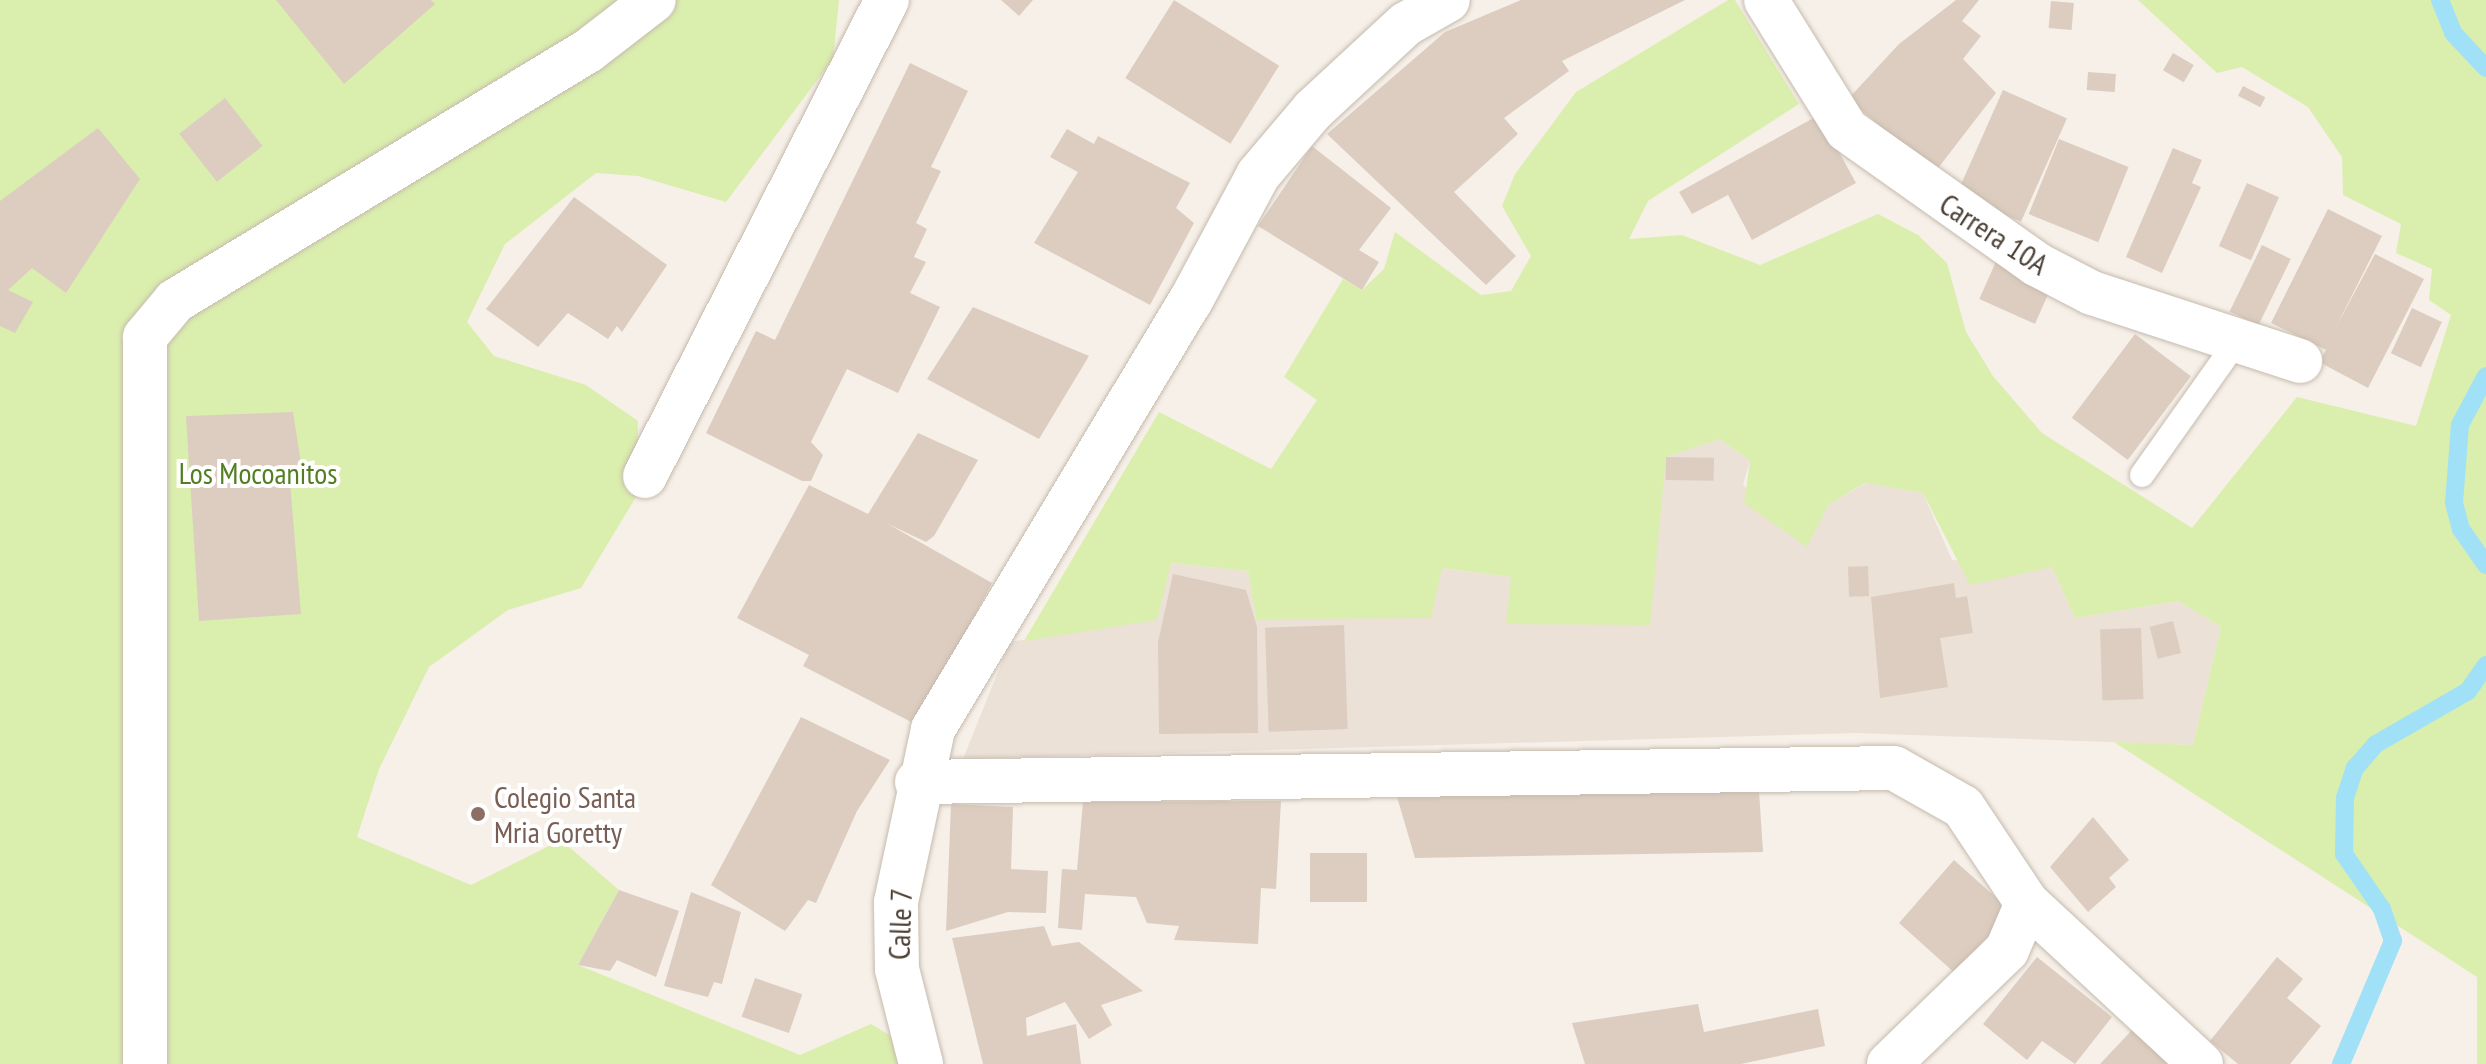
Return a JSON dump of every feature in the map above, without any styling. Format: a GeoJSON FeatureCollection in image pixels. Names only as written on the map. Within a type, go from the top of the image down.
{"type":"FeatureCollection","features":[{"type":"Feature","properties":{"kind":"street"},"geometry":{"type":"LineString","coordinates":[[145,1064],[145,337],[175,301],[588,51],[654,0]]}},
{"type":"Feature","properties":{"kind":"street"},"geometry":{"type":"LineString","coordinates":[[645,476],[887,0]]}},
{"type":"Feature","properties":{"kind":"street","name":"Calle 7"},"geometry":{"type":"LineString","coordinates":[[921,1064],[897,969],[896,902],[917,782],[933,729],[1190,302],[1258,175],[1324,99],[1406,24],[1448,0]]}},
{"type":"Feature","properties":{"kind":"street","name":"Carrera 10A"},"geometry":{"type":"LineString","coordinates":[[1766,0],[1847,130],[1890,165],[2092,293],[2300,361]]}},
{"type":"Feature","properties":{"kind":"street"},"geometry":{"type":"LineString","coordinates":[[917,782],[1894,768],[1963,807],[2027,903],[2201,1064]]}},
{"type":"Feature","properties":{"kind":"street"},"geometry":{"type":"LineString","coordinates":[[1889,1064],[2007,950],[2027,903]]}},
{"type":"Feature","properties":{"kind":"lane"},"geometry":{"type":"LineString","coordinates":[[2142,475],[2237,341]]}},
{"type":"Feature","properties":{"kind":"shaded area"},"geometry":{"type":"Polygon","coordinates":[[[1720,439],[1750,461],[1743,485],[1807,546],[1829,504],[1866,483],[1923,493],[1952,560],[2052,567],[2075,618],[2178,601],[2221,627],[2193,745],[1855,733],[963,759],[1010,642],[1156,620],[1170,563],[1248,571],[1256,619],[1441,568],[1511,577],[1507,624],[1666,457],[1720,439]]]}},
{"type":"Feature","properties":{"kind":"green space","name":"Los Mocoanitos"},"geometry":{"type":"Polygon","coordinates":[[[0,0],[839,0],[833,59],[726,202],[638,176],[596,173],[505,244],[467,322],[494,356],[586,385],[638,421],[636,497],[581,588],[508,610],[429,667],[379,769],[357,837],[471,885],[561,840],[619,890],[578,965],[800,1055],[871,1024],[938,1064],[0,1064],[0,0]]]}},
{"type":"Feature","properties":{"kind":"green space"},"geometry":{"type":"Polygon","coordinates":[[[1728,0],[1735,0],[1799,104],[1648,201],[1629,239],[1682,235],[1760,265],[1878,214],[1918,235],[1947,263],[1966,332],[1993,376],[2042,433],[2192,528],[2297,397],[2416,426],[2451,315],[2429,300],[2432,269],[2396,253],[2401,224],[2343,195],[2342,157],[2308,107],[2242,67],[2217,73],[2138,0],[2486,0],[2486,1064],[2477,1064],[2477,977],[2114,742],[2193,745],[2221,627],[2178,601],[2075,618],[2052,567],[1970,585],[1923,493],[1865,483],[1829,504],[1807,547],[1744,503],[1750,461],[1720,439],[1666,457],[1650,625],[1506,624],[1511,577],[1442,568],[1431,618],[1256,619],[1248,571],[1171,563],[1157,620],[1024,641],[1159,412],[1271,469],[1317,400],[1284,377],[1343,279],[1362,290],[1384,269],[1395,232],[1481,295],[1511,291],[1531,256],[1502,206],[1515,174],[1576,92],[1728,0]]]}},
{"type":"Feature","properties":{"kind":"building"},"geometry":{"type":"Polygon","coordinates":[[[276,0],[431,0],[435,4],[344,84],[276,0]]]}},
{"type":"Feature","properties":{"kind":"building"},"geometry":{"type":"Polygon","coordinates":[[[1001,0],[1033,0],[1019,16],[1001,0]]]}},
{"type":"Feature","properties":{"kind":"building"},"geometry":{"type":"Polygon","coordinates":[[[1174,0],[1279,66],[1230,144],[1125,78],[1174,0]]]}},
{"type":"Feature","properties":{"kind":"building"},"geometry":{"type":"Polygon","coordinates":[[[1521,0],[1685,0],[1562,61],[1569,71],[1504,118],[1518,134],[1454,192],[1516,256],[1486,285],[1327,134],[1445,32],[1521,0]]]}},
{"type":"Feature","properties":{"kind":"building"},"geometry":{"type":"Polygon","coordinates":[[[1956,0],[1979,0],[1962,21],[1981,36],[1963,59],[1996,93],[1935,172],[1848,99],[1899,44],[1956,0]]]}},
{"type":"Feature","properties":{"kind":"building"},"geometry":{"type":"Polygon","coordinates":[[[2051,1],[2074,3],[2072,30],[2049,28],[2051,1]]]}},
{"type":"Feature","properties":{"kind":"building"},"geometry":{"type":"Polygon","coordinates":[[[2173,53],[2194,65],[2184,82],[2163,70],[2173,53]]]}},
{"type":"Feature","properties":{"kind":"building"},"geometry":{"type":"Polygon","coordinates":[[[910,63],[968,91],[931,167],[941,171],[916,223],[927,229],[914,257],[926,262],[910,293],[940,307],[898,393],[847,369],[811,442],[823,455],[811,481],[802,481],[706,433],[756,331],[775,340],[910,63]]]}},
{"type":"Feature","properties":{"kind":"building"},"geometry":{"type":"Polygon","coordinates":[[[2088,72],[2116,74],[2115,92],[2087,90],[2088,72]]]}},
{"type":"Feature","properties":{"kind":"building"},"geometry":{"type":"Polygon","coordinates":[[[2243,86],[2265,97],[2260,107],[2238,96],[2243,86]]]}},
{"type":"Feature","properties":{"kind":"building"},"geometry":{"type":"Polygon","coordinates":[[[2003,90],[2067,118],[2021,222],[1957,193],[2003,90]]]}},
{"type":"Feature","properties":{"kind":"building"},"geometry":{"type":"Polygon","coordinates":[[[225,98],[263,146],[217,182],[179,134],[225,98]]]}},
{"type":"Feature","properties":{"kind":"building"},"geometry":{"type":"Polygon","coordinates":[[[1819,115],[1856,183],[1752,240],[1728,195],[1692,214],[1679,192],[1819,115]]]}},
{"type":"Feature","properties":{"kind":"building"},"geometry":{"type":"Polygon","coordinates":[[[98,128],[140,179],[66,293],[32,268],[8,290],[33,302],[15,333],[0,326],[0,201],[98,128]]]}},
{"type":"Feature","properties":{"kind":"building"},"geometry":{"type":"Polygon","coordinates":[[[1067,129],[1094,144],[1098,136],[1190,183],[1176,208],[1194,223],[1150,305],[1034,243],[1078,172],[1050,157],[1067,129]]]}},
{"type":"Feature","properties":{"kind":"building"},"geometry":{"type":"Polygon","coordinates":[[[2059,139],[2129,167],[2098,242],[2029,214],[2059,139]]]}},
{"type":"Feature","properties":{"kind":"building"},"geometry":{"type":"Polygon","coordinates":[[[1312,146],[1391,208],[1359,250],[1379,262],[1362,290],[1258,226],[1312,146]]]}},
{"type":"Feature","properties":{"kind":"building"},"geometry":{"type":"Polygon","coordinates":[[[2173,148],[2202,160],[2192,183],[2201,187],[2162,273],[2126,257],[2173,148]]]}},
{"type":"Feature","properties":{"kind":"building"},"geometry":{"type":"Polygon","coordinates":[[[2247,183],[2279,197],[2251,260],[2219,246],[2247,183]]]}},
{"type":"Feature","properties":{"kind":"building"},"geometry":{"type":"Polygon","coordinates":[[[574,197],[667,265],[622,332],[617,326],[608,339],[568,313],[538,347],[486,309],[574,197]]]}},
{"type":"Feature","properties":{"kind":"building"},"geometry":{"type":"Polygon","coordinates":[[[2328,209],[2382,236],[2335,329],[2375,254],[2424,279],[2368,388],[2319,362],[2326,350],[2271,323],[2328,209]]]}},
{"type":"Feature","properties":{"kind":"building"},"geometry":{"type":"Polygon","coordinates":[[[2262,245],[2291,259],[2258,326],[2230,312],[2262,245]]]}},
{"type":"Feature","properties":{"kind":"building"},"geometry":{"type":"Polygon","coordinates":[[[1998,257],[2054,282],[2035,324],[1979,299],[1998,257]]]}},
{"type":"Feature","properties":{"kind":"building"},"geometry":{"type":"Polygon","coordinates":[[[973,307],[1089,356],[1039,439],[927,379],[973,307]]]}},
{"type":"Feature","properties":{"kind":"building"},"geometry":{"type":"Polygon","coordinates":[[[2412,308],[2442,322],[2421,367],[2391,353],[2412,308]]]}},
{"type":"Feature","properties":{"kind":"building"},"geometry":{"type":"Polygon","coordinates":[[[2135,334],[2191,376],[2128,460],[2072,418],[2135,334]]]}},
{"type":"Feature","properties":{"kind":"building"},"geometry":{"type":"Polygon","coordinates":[[[293,412],[304,482],[290,482],[301,614],[199,621],[186,416],[293,412]]]}},
{"type":"Feature","properties":{"kind":"building"},"geometry":{"type":"Polygon","coordinates":[[[918,433],[978,460],[934,536],[926,542],[888,524],[992,583],[917,725],[803,666],[809,655],[737,618],[809,485],[868,514],[918,433]]]}},
{"type":"Feature","properties":{"kind":"building"},"geometry":{"type":"Polygon","coordinates":[[[1666,457],[1714,458],[1714,481],[1666,480],[1666,457]]]}},
{"type":"Feature","properties":{"kind":"building"},"geometry":{"type":"Polygon","coordinates":[[[1868,566],[1869,596],[1849,597],[1848,567],[1868,566]]]}},
{"type":"Feature","properties":{"kind":"building"},"geometry":{"type":"Polygon","coordinates":[[[1173,574],[1246,590],[1257,627],[1258,733],[1159,734],[1158,642],[1173,574]]]}},
{"type":"Feature","properties":{"kind":"building"},"geometry":{"type":"Polygon","coordinates":[[[1954,583],[1956,598],[1967,596],[1973,633],[1940,638],[1948,687],[1880,698],[1871,597],[1954,583]]]}},
{"type":"Feature","properties":{"kind":"building"},"geometry":{"type":"Polygon","coordinates":[[[2173,621],[2181,653],[2158,659],[2150,627],[2173,621]]]}},
{"type":"Feature","properties":{"kind":"building"},"geometry":{"type":"Polygon","coordinates":[[[1344,625],[1348,729],[1269,732],[1265,628],[1344,625]]]}},
{"type":"Feature","properties":{"kind":"building"},"geometry":{"type":"Polygon","coordinates":[[[2141,628],[2143,699],[2103,700],[2100,629],[2141,628]]]}},
{"type":"Feature","properties":{"kind":"building"},"geometry":{"type":"Polygon","coordinates":[[[801,717],[890,760],[857,811],[816,903],[808,900],[785,931],[711,885],[801,717]]]}},
{"type":"Feature","properties":{"kind":"building"},"geometry":{"type":"Polygon","coordinates":[[[1395,790],[1759,791],[1763,852],[1415,858],[1395,790]]]}},
{"type":"Feature","properties":{"kind":"building"},"geometry":{"type":"Polygon","coordinates":[[[1281,801],[1276,889],[1261,888],[1258,944],[1174,940],[1179,926],[1147,923],[1136,897],[1085,894],[1082,930],[1058,928],[1062,869],[1077,870],[1083,802],[1281,801]]]}},
{"type":"Feature","properties":{"kind":"building"},"geometry":{"type":"Polygon","coordinates":[[[951,804],[1013,807],[1011,869],[1048,871],[1046,913],[1008,912],[946,931],[951,804]]]}},
{"type":"Feature","properties":{"kind":"building"},"geometry":{"type":"Polygon","coordinates":[[[2093,817],[2129,860],[2109,878],[2116,887],[2088,912],[2050,867],[2093,817]]]}},
{"type":"Feature","properties":{"kind":"building"},"geometry":{"type":"Polygon","coordinates":[[[1310,853],[1367,853],[1367,902],[1310,902],[1310,853]]]}},
{"type":"Feature","properties":{"kind":"building"},"geometry":{"type":"Polygon","coordinates":[[[1954,860],[2011,911],[1981,944],[1993,954],[1967,984],[1899,923],[1954,860]]]}},
{"type":"Feature","properties":{"kind":"building"},"geometry":{"type":"Polygon","coordinates":[[[619,890],[679,911],[656,977],[617,960],[610,971],[578,965],[619,890]]]}},
{"type":"Feature","properties":{"kind":"building"},"geometry":{"type":"Polygon","coordinates":[[[691,892],[741,912],[722,984],[714,982],[708,997],[664,986],[691,892]]]}},
{"type":"Feature","properties":{"kind":"building"},"geometry":{"type":"Polygon","coordinates":[[[1044,926],[1052,946],[1079,942],[1143,991],[1101,1005],[1112,1025],[1089,1039],[1065,1002],[1026,1018],[1027,1036],[1076,1024],[1081,1064],[983,1064],[952,938],[1044,926]]]}},
{"type":"Feature","properties":{"kind":"building"},"geometry":{"type":"Polygon","coordinates":[[[2037,957],[2112,1017],[2075,1064],[2042,1041],[2027,1060],[1983,1024],[2037,957]]]}},
{"type":"Feature","properties":{"kind":"building"},"geometry":{"type":"Polygon","coordinates":[[[2277,957],[2303,979],[2287,998],[2321,1026],[2290,1064],[2238,1064],[2210,1041],[2277,957]]]}},
{"type":"Feature","properties":{"kind":"building"},"geometry":{"type":"Polygon","coordinates":[[[755,978],[802,994],[789,1033],[742,1017],[755,978]]]}},
{"type":"Feature","properties":{"kind":"building"},"geometry":{"type":"Polygon","coordinates":[[[1698,1004],[1704,1032],[1818,1009],[1825,1046],[1741,1064],[1585,1064],[1572,1023],[1698,1004]]]}},
{"type":"Feature","properties":{"kind":"building"},"geometry":{"type":"Polygon","coordinates":[[[2133,1029],[2168,1064],[2100,1064],[2133,1029]]]}},
{"type":"Feature","properties":{"kind":"waterway"},"geometry":{"type":"LineString","coordinates":[[2440,0],[2453,33],[2486,68]]}},
{"type":"Feature","properties":{"kind":"waterway"},"geometry":{"type":"LineString","coordinates":[[2486,376],[2460,425],[2454,503],[2461,529],[2486,565]]}},
{"type":"Feature","properties":{"kind":"waterway"},"geometry":{"type":"LineString","coordinates":[[2341,1064],[2393,941],[2382,909],[2344,854],[2345,798],[2355,768],[2376,744],[2468,691],[2486,665]]}},
{"type":"Feature","properties":{"kind":"place","name":"Colegio Santa Mria Goretty"},"geometry":{"type":"Point","coordinates":[478,814]}}]}
